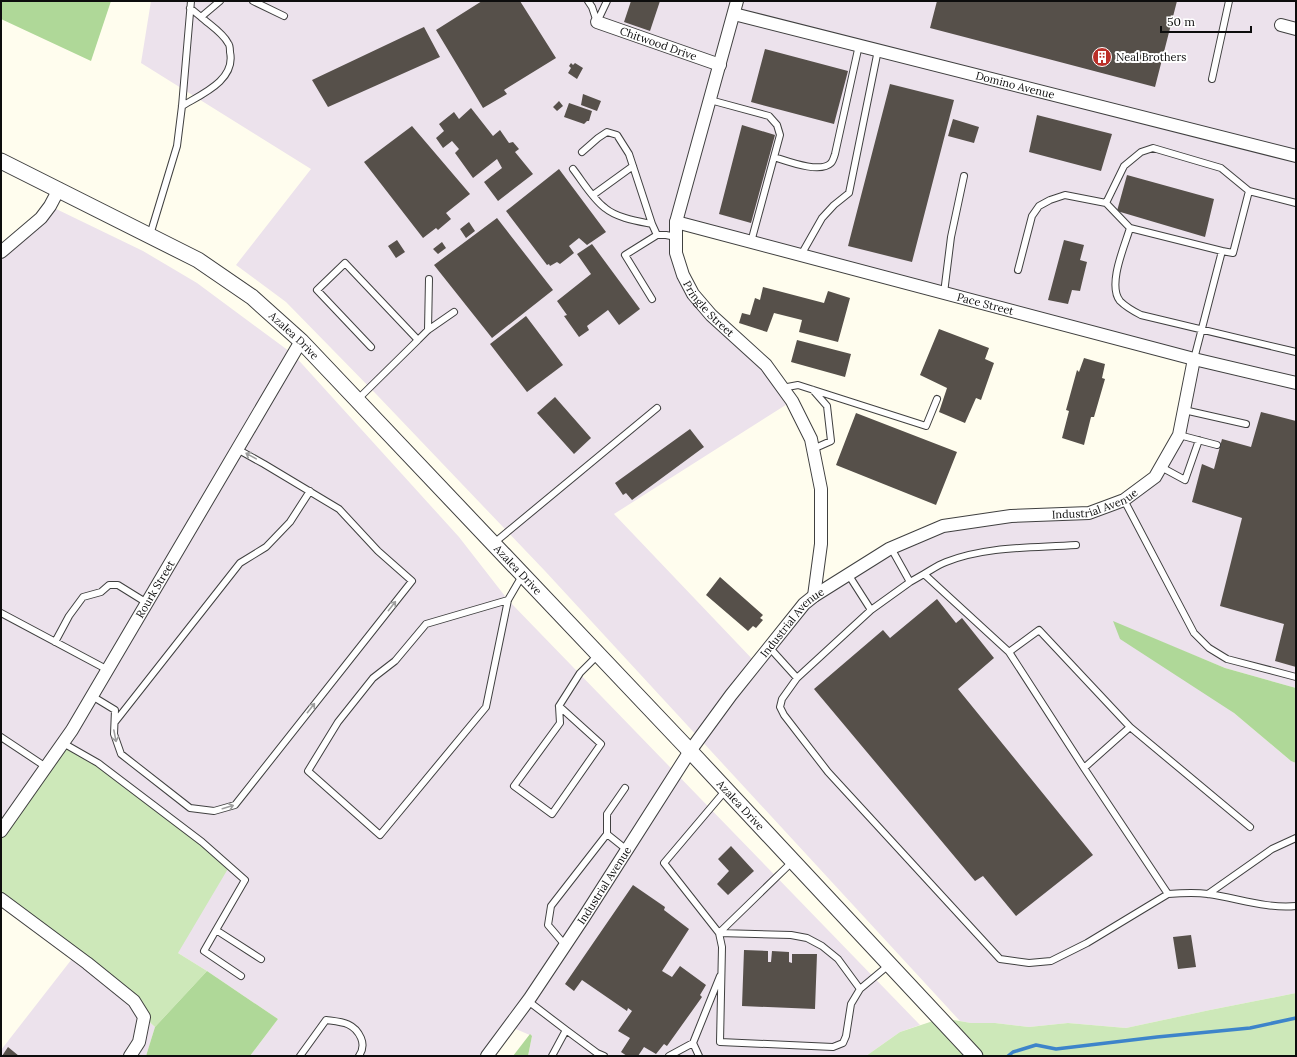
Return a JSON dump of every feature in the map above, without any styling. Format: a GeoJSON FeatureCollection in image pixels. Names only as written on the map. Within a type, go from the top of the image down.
{"type":"FeatureCollection","features":[{"type":"Feature","properties":{"kind":"street","name":"Pringle Street"},"geometry":{"type":"LineString","coordinates":[[737,1],[676,222],[676,253],[683,275],[693,294],[710,315],[766,365],[792,401],[811,439],[821,489],[821,544],[814,596]]}},
{"type":"Feature","properties":{"kind":"street","name":"Domino Avenue"},"geometry":{"type":"LineString","coordinates":[[734,14],[1296,156]]}},
{"type":"Feature","properties":{"kind":"street","name":"Chitwood Drive"},"geometry":{"type":"LineString","coordinates":[[597,22],[720,65]]}},
{"type":"Feature","properties":{"kind":"street"},"geometry":{"type":"LineString","coordinates":[[1281,25],[1296,29]]}},
{"type":"Feature","properties":{"kind":"street","name":"Azalea Drive"},"geometry":{"type":"LineString","coordinates":[[1,161],[198,260],[252,297],[300,341],[599,654],[975,1056]]}},
{"type":"Feature","properties":{"kind":"street"},"geometry":{"type":"LineString","coordinates":[[1,252],[41,218],[50,206],[58,189]]}},
{"type":"Feature","properties":{"kind":"street","name":"Pace Street"},"geometry":{"type":"LineString","coordinates":[[676,222],[1194,359],[1296,384]]}},
{"type":"Feature","properties":{"kind":"street","name":"Rourk Street"},"geometry":{"type":"LineString","coordinates":[[3,824],[64,743],[300,341]]}},
{"type":"Feature","properties":{"kind":"street","name":"Industrial Avenue"},"geometry":{"type":"LineString","coordinates":[[487,1056],[528,1001],[690,751],[731,695],[804,604],[848,574],[891,548],[943,526],[1011,516],[1089,513],[1124,500],[1155,477],[1179,435],[1194,359]]}},
{"type":"Feature","properties":{"kind":"street"},"geometry":{"type":"LineString","coordinates":[[1,899],[87,963],[134,1001],[144,1016],[139,1042],[130,1056]]}},
{"type":"Feature","properties":{"kind":"lane"},"geometry":{"type":"LineString","coordinates":[[150,235],[177,146],[191,1]]}},
{"type":"Feature","properties":{"kind":"lane"},"geometry":{"type":"LineString","coordinates":[[201,17],[220,1]]}},
{"type":"Feature","properties":{"kind":"lane"},"geometry":{"type":"LineString","coordinates":[[253,1],[284,16]]}},
{"type":"Feature","properties":{"kind":"lane"},"geometry":{"type":"LineString","coordinates":[[588,1],[592,7],[597,22]]}},
{"type":"Feature","properties":{"kind":"lane"},"geometry":{"type":"LineString","coordinates":[[597,22],[607,1]]}},
{"type":"Feature","properties":{"kind":"lane"},"geometry":{"type":"LineString","coordinates":[[1212,79],[1229,1]]}},
{"type":"Feature","properties":{"kind":"lane"},"geometry":{"type":"LineString","coordinates":[[182,106],[212,88],[226,75],[232,59],[229,43],[190,8]]}},
{"type":"Feature","properties":{"kind":"lane"},"geometry":{"type":"LineString","coordinates":[[774,157],[812,168],[825,166],[831,163],[835,154],[859,45]]}},
{"type":"Feature","properties":{"kind":"lane"},"geometry":{"type":"LineString","coordinates":[[801,255],[822,218],[834,205],[849,193],[878,50]]}},
{"type":"Feature","properties":{"kind":"lane"},"geometry":{"type":"LineString","coordinates":[[710,100],[769,116],[777,125],[780,135],[750,242]]}},
{"type":"Feature","properties":{"kind":"lane"},"geometry":{"type":"LineString","coordinates":[[582,152],[607,132],[617,135],[629,154],[657,235]]}},
{"type":"Feature","properties":{"kind":"lane"},"geometry":{"type":"LineString","coordinates":[[1106,203],[1124,166],[1141,152],[1153,148],[1221,168],[1249,191],[1296,203]]}},
{"type":"Feature","properties":{"kind":"lane"},"geometry":{"type":"LineString","coordinates":[[593,196],[633,166]]}},
{"type":"Feature","properties":{"kind":"lane"},"geometry":{"type":"LineString","coordinates":[[573,169],[593,196],[612,213],[652,224]]}},
{"type":"Feature","properties":{"kind":"lane"},"geometry":{"type":"LineString","coordinates":[[944,293],[951,237],[964,176]]}},
{"type":"Feature","properties":{"kind":"lane"},"geometry":{"type":"LineString","coordinates":[[1018,270],[1032,216],[1040,206],[1050,200],[1066,195],[1106,203],[1130,228],[1233,253],[1249,191]]}},
{"type":"Feature","properties":{"kind":"lane"},"geometry":{"type":"LineString","coordinates":[[1130,228],[1117,270],[1115,290],[1119,300],[1130,309],[1141,315],[1296,352]]}},
{"type":"Feature","properties":{"kind":"lane"},"geometry":{"type":"LineString","coordinates":[[652,299],[626,255],[657,235],[676,237]]}},
{"type":"Feature","properties":{"kind":"lane"},"geometry":{"type":"LineString","coordinates":[[1194,359],[1222,251]]}},
{"type":"Feature","properties":{"kind":"lane"},"geometry":{"type":"LineString","coordinates":[[371,347],[317,290],[345,263],[418,340]]}},
{"type":"Feature","properties":{"kind":"lane"},"geometry":{"type":"LineString","coordinates":[[428,330],[429,279]]}},
{"type":"Feature","properties":{"kind":"lane"},"geometry":{"type":"LineString","coordinates":[[357,400],[428,330],[454,312]]}},
{"type":"Feature","properties":{"kind":"lane"},"geometry":{"type":"LineString","coordinates":[[782,388],[798,385],[926,426],[937,399]]}},
{"type":"Feature","properties":{"kind":"lane"},"geometry":{"type":"LineString","coordinates":[[813,389],[828,406],[831,440],[813,449]]}},
{"type":"Feature","properties":{"kind":"lane"},"geometry":{"type":"LineString","coordinates":[[493,544],[657,408]]}},
{"type":"Feature","properties":{"kind":"lane"},"geometry":{"type":"LineString","coordinates":[[1184,410],[1246,424]]}},
{"type":"Feature","properties":{"kind":"lane"},"geometry":{"type":"LineString","coordinates":[[1179,435],[1217,445]]}},
{"type":"Feature","properties":{"kind":"lane"},"geometry":{"type":"LineString","coordinates":[[1161,467],[1185,480],[1199,440]]}},
{"type":"Feature","properties":{"kind":"lane"},"geometry":{"type":"LineString","coordinates":[[92,696],[115,710],[114,734],[121,754],[190,808],[214,811],[235,805],[412,581],[378,551],[339,509],[237,449]]}},
{"type":"Feature","properties":{"kind":"lane"},"geometry":{"type":"LineString","coordinates":[[115,722],[240,563],[266,547],[290,522],[310,491]]}},
{"type":"Feature","properties":{"kind":"lane"},"geometry":{"type":"LineString","coordinates":[[1124,500],[1194,633],[1209,648],[1227,659],[1296,677]]}},
{"type":"Feature","properties":{"kind":"lane"},"geometry":{"type":"LineString","coordinates":[[1076,545],[976,553],[945,562],[910,582],[871,610],[797,678],[782,699],[780,706],[784,715],[828,772],[1000,959],[1029,963],[1052,960],[1087,943],[1168,894],[1189,892],[1208,894],[1282,908],[1296,906]]}},
{"type":"Feature","properties":{"kind":"lane"},"geometry":{"type":"LineString","coordinates":[[891,548],[910,582]]}},
{"type":"Feature","properties":{"kind":"lane"},"geometry":{"type":"LineString","coordinates":[[508,600],[426,624],[394,661],[372,678],[338,722],[308,772],[380,835],[486,707],[508,600],[523,574]]}},
{"type":"Feature","properties":{"kind":"lane"},"geometry":{"type":"LineString","coordinates":[[848,574],[871,610]]}},
{"type":"Feature","properties":{"kind":"lane"},"geometry":{"type":"LineString","coordinates":[[924,574],[1009,652],[1168,894]]}},
{"type":"Feature","properties":{"kind":"lane"},"geometry":{"type":"LineString","coordinates":[[55,642],[69,616],[83,598],[101,592],[109,585],[118,585],[147,603]]}},
{"type":"Feature","properties":{"kind":"lane"},"geometry":{"type":"LineString","coordinates":[[1,613],[108,670]]}},
{"type":"Feature","properties":{"kind":"lane"},"geometry":{"type":"LineString","coordinates":[[1009,652],[1038,630],[1130,727],[1250,827]]}},
{"type":"Feature","properties":{"kind":"lane"},"geometry":{"type":"LineString","coordinates":[[769,647],[797,678]]}},
{"type":"Feature","properties":{"kind":"lane"},"geometry":{"type":"LineString","coordinates":[[559,706],[601,744],[552,814],[514,786],[560,723],[559,706],[580,673],[599,654]]}},
{"type":"Feature","properties":{"kind":"lane"},"geometry":{"type":"LineString","coordinates":[[1084,768],[1130,727]]}},
{"type":"Feature","properties":{"kind":"lane"},"geometry":{"type":"LineString","coordinates":[[1,738],[46,767]]}},
{"type":"Feature","properties":{"kind":"lane"},"geometry":{"type":"LineString","coordinates":[[64,743],[98,763],[202,842],[245,880],[204,951],[241,976]]}},
{"type":"Feature","properties":{"kind":"lane"},"geometry":{"type":"LineString","coordinates":[[565,945],[548,925],[551,906],[608,834],[607,814],[625,788]]}},
{"type":"Feature","properties":{"kind":"lane"},"geometry":{"type":"LineString","coordinates":[[726,789],[664,862],[719,933],[722,947],[720,1042],[833,1047],[843,1043],[846,1036],[850,1004],[860,989],[890,964]]}},
{"type":"Feature","properties":{"kind":"lane"},"geometry":{"type":"LineString","coordinates":[[608,834],[627,850]]}},
{"type":"Feature","properties":{"kind":"lane"},"geometry":{"type":"LineString","coordinates":[[1208,894],[1272,849],[1296,838]]}},
{"type":"Feature","properties":{"kind":"lane"},"geometry":{"type":"LineString","coordinates":[[719,933],[793,861]]}},
{"type":"Feature","properties":{"kind":"lane"},"geometry":{"type":"LineString","coordinates":[[216,930],[261,959]]}},
{"type":"Feature","properties":{"kind":"lane"},"geometry":{"type":"LineString","coordinates":[[719,933],[791,935],[807,938],[822,946],[838,959],[860,989]]}},
{"type":"Feature","properties":{"kind":"lane"},"geometry":{"type":"LineString","coordinates":[[669,1056],[693,1043],[721,973]]}},
{"type":"Feature","properties":{"kind":"lane"},"geometry":{"type":"LineString","coordinates":[[528,1001],[597,1053],[604,1056]]}},
{"type":"Feature","properties":{"kind":"lane"},"geometry":{"type":"LineString","coordinates":[[300,1056],[326,1020],[342,1022],[357,1030],[362,1041],[363,1050],[359,1056]]}},
{"type":"Feature","properties":{"kind":"lane"},"geometry":{"type":"LineString","coordinates":[[552,1056],[566,1030]]}},
{"type":"Feature","properties":{"kind":"lane"},"geometry":{"type":"LineString","coordinates":[[693,1043],[699,1056]]}},
{"type":"Feature","properties":{"kind":"shaded area"},"geometry":{"type":"Polygon","coordinates":[[[151,1],[1296,1],[1296,688],[1225,668],[1113,622],[1234,713],[1291,761],[1296,763],[1296,993],[1126,1028],[1068,1023],[1029,1027],[960,1021],[545,571],[377,395],[286,302],[236,265],[311,169],[141,63],[151,1]],[[676,222],[683,275],[792,401],[614,514],[756,663],[814,596],[943,526],[1089,513],[1155,477],[1179,435],[1194,359],[676,222]]]}},
{"type":"Feature","properties":{"kind":"shaded area"},"geometry":{"type":"Polygon","coordinates":[[[50,206],[143,251],[197,283],[293,354],[459,537],[508,600],[920,1025],[900,1032],[866,1056],[528,1056],[532,1036],[509,1026],[487,1056],[250,1056],[278,1019],[178,953],[1,830],[1,252],[50,206]]]}},
{"type":"Feature","properties":{"kind":"shaded area"},"geometry":{"type":"Polygon","coordinates":[[[75,955],[155,1027],[146,1056],[1,1056],[1,1050],[75,955]]]}},
{"type":"Feature","properties":{"kind":"green space"},"geometry":{"type":"Polygon","coordinates":[[[1,1],[111,1],[91,61],[1,19],[1,1]]]}},
{"type":"Feature","properties":{"kind":"green space"},"geometry":{"type":"Polygon","coordinates":[[[1113,621],[1225,668],[1296,688],[1296,763],[1291,761],[1234,713],[1120,639],[1113,621]]]}},
{"type":"Feature","properties":{"kind":"green space"},"geometry":{"type":"Polygon","coordinates":[[[63,743],[98,763],[229,867],[178,953],[207,971],[155,1027],[1,899],[1,831],[63,743]]]}},
{"type":"Feature","properties":{"kind":"green space"},"geometry":{"type":"Polygon","coordinates":[[[207,971],[278,1019],[250,1056],[146,1056],[155,1027],[207,971]]]}},
{"type":"Feature","properties":{"kind":"green space"},"geometry":{"type":"Polygon","coordinates":[[[1296,993],[1296,1056],[866,1056],[900,1032],[942,1018],[971,1023],[995,1023],[1029,1027],[1068,1023],[1126,1028],[1296,993]]]}},
{"type":"Feature","properties":{"kind":"green space"},"geometry":{"type":"Polygon","coordinates":[[[530,1034],[532,1036],[528,1056],[513,1056],[530,1034]]]}},
{"type":"Feature","properties":{"kind":"building"},"geometry":{"type":"Polygon","coordinates":[[[482,1],[520,1],[556,58],[504,90],[507,94],[483,108],[436,30],[482,1]]]}},
{"type":"Feature","properties":{"kind":"building"},"geometry":{"type":"Polygon","coordinates":[[[631,1],[660,1],[650,31],[624,22],[631,1]]]}},
{"type":"Feature","properties":{"kind":"building","name":"Neal Brothers"},"geometry":{"type":"Polygon","coordinates":[[[937,1],[1177,1],[1155,87],[930,28],[937,1]]]}},
{"type":"Feature","properties":{"kind":"building"},"geometry":{"type":"Polygon","coordinates":[[[424,27],[440,57],[328,107],[312,80],[424,27]]]}},
{"type":"Feature","properties":{"kind":"building"},"geometry":{"type":"Polygon","coordinates":[[[765,49],[848,71],[834,124],[751,102],[765,49]]]}},
{"type":"Feature","properties":{"kind":"building"},"geometry":{"type":"Polygon","coordinates":[[[571,63],[573,65],[575,63],[583,68],[577,79],[568,73],[571,68],[569,66],[571,63]]]}},
{"type":"Feature","properties":{"kind":"building"},"geometry":{"type":"Polygon","coordinates":[[[890,84],[954,100],[912,262],[848,246],[890,84]]]}},
{"type":"Feature","properties":{"kind":"building"},"geometry":{"type":"Polygon","coordinates":[[[583,94],[601,101],[597,111],[581,105],[583,94]]]}},
{"type":"Feature","properties":{"kind":"building"},"geometry":{"type":"Polygon","coordinates":[[[559,101],[563,106],[557,111],[553,107],[559,101]]]}},
{"type":"Feature","properties":{"kind":"building"},"geometry":{"type":"Polygon","coordinates":[[[569,103],[592,111],[589,121],[584,124],[564,117],[569,103]]]}},
{"type":"Feature","properties":{"kind":"building"},"geometry":{"type":"Polygon","coordinates":[[[471,108],[493,136],[500,130],[509,143],[513,142],[519,149],[515,152],[533,174],[498,201],[484,182],[502,168],[497,159],[473,178],[455,153],[459,149],[452,141],[443,148],[436,138],[444,131],[439,124],[454,112],[459,119],[471,108]]]}},
{"type":"Feature","properties":{"kind":"building"},"geometry":{"type":"Polygon","coordinates":[[[1037,115],[1112,134],[1101,171],[1029,152],[1037,115]]]}},
{"type":"Feature","properties":{"kind":"building"},"geometry":{"type":"Polygon","coordinates":[[[953,119],[979,127],[974,143],[948,136],[953,119]]]}},
{"type":"Feature","properties":{"kind":"building"},"geometry":{"type":"Polygon","coordinates":[[[742,125],[775,135],[751,223],[719,214],[742,125]]]}},
{"type":"Feature","properties":{"kind":"building"},"geometry":{"type":"Polygon","coordinates":[[[412,126],[470,194],[446,213],[451,219],[438,230],[436,228],[423,238],[364,162],[412,126]]]}},
{"type":"Feature","properties":{"kind":"building"},"geometry":{"type":"Polygon","coordinates":[[[559,169],[606,232],[587,245],[579,238],[569,246],[574,253],[560,264],[557,262],[550,266],[549,264],[547,265],[506,211],[559,169]]]}},
{"type":"Feature","properties":{"kind":"building"},"geometry":{"type":"Polygon","coordinates":[[[1127,175],[1214,199],[1205,237],[1117,211],[1127,175]]]}},
{"type":"Feature","properties":{"kind":"building"},"geometry":{"type":"Polygon","coordinates":[[[497,218],[553,290],[492,338],[434,265],[497,218]]]}},
{"type":"Feature","properties":{"kind":"building"},"geometry":{"type":"Polygon","coordinates":[[[469,222],[475,231],[466,238],[460,229],[469,222]]]}},
{"type":"Feature","properties":{"kind":"building"},"geometry":{"type":"Polygon","coordinates":[[[397,240],[405,252],[396,258],[388,246],[397,240]]]}},
{"type":"Feature","properties":{"kind":"building"},"geometry":{"type":"Polygon","coordinates":[[[1064,240],[1084,245],[1080,260],[1087,262],[1080,291],[1072,290],[1068,304],[1048,300],[1064,240]]]}},
{"type":"Feature","properties":{"kind":"building"},"geometry":{"type":"Polygon","coordinates":[[[442,242],[446,248],[438,254],[433,249],[442,242]]]}},
{"type":"Feature","properties":{"kind":"building"},"geometry":{"type":"Polygon","coordinates":[[[592,244],[640,309],[619,325],[608,310],[587,326],[589,330],[579,337],[564,316],[567,315],[557,301],[591,274],[577,254],[592,244]]]}},
{"type":"Feature","properties":{"kind":"building"},"geometry":{"type":"Polygon","coordinates":[[[763,287],[824,303],[828,291],[850,298],[838,342],[799,332],[802,320],[774,313],[767,332],[739,323],[742,313],[750,315],[755,298],[760,300],[763,287]]]}},
{"type":"Feature","properties":{"kind":"building"},"geometry":{"type":"Polygon","coordinates":[[[526,316],[563,365],[527,392],[490,344],[526,316]]]}},
{"type":"Feature","properties":{"kind":"building"},"geometry":{"type":"Polygon","coordinates":[[[939,329],[989,348],[985,359],[994,363],[981,400],[976,398],[965,423],[939,412],[947,388],[920,375],[939,329]]]}},
{"type":"Feature","properties":{"kind":"building"},"geometry":{"type":"Polygon","coordinates":[[[797,340],[851,354],[845,377],[791,362],[797,340]]]}},
{"type":"Feature","properties":{"kind":"building"},"geometry":{"type":"Polygon","coordinates":[[[1084,358],[1105,364],[1102,378],[1105,379],[1094,417],[1091,417],[1084,445],[1062,438],[1069,411],[1066,410],[1077,370],[1079,372],[1084,358]]]}},
{"type":"Feature","properties":{"kind":"building"},"geometry":{"type":"Polygon","coordinates":[[[555,397],[591,438],[574,454],[537,413],[555,397]]]}},
{"type":"Feature","properties":{"kind":"building"},"geometry":{"type":"Polygon","coordinates":[[[1261,412],[1296,421],[1296,667],[1275,661],[1284,624],[1220,606],[1242,518],[1192,502],[1202,464],[1214,469],[1222,439],[1251,447],[1261,412]]]}},
{"type":"Feature","properties":{"kind":"building"},"geometry":{"type":"Polygon","coordinates":[[[856,413],[957,452],[936,505],[836,465],[856,413]]]}},
{"type":"Feature","properties":{"kind":"building"},"geometry":{"type":"Polygon","coordinates":[[[690,429],[704,447],[632,500],[626,493],[623,495],[615,483],[690,429]]]}},
{"type":"Feature","properties":{"kind":"building"},"geometry":{"type":"Polygon","coordinates":[[[720,577],[763,615],[760,618],[763,620],[756,628],[753,626],[748,631],[706,595],[720,577]]]}},
{"type":"Feature","properties":{"kind":"building"},"geometry":{"type":"Polygon","coordinates":[[[937,599],[956,623],[962,618],[994,658],[958,689],[1093,855],[1016,916],[983,876],[975,881],[814,689],[883,630],[890,638],[937,599]]]}},
{"type":"Feature","properties":{"kind":"building"},"geometry":{"type":"Polygon","coordinates":[[[731,846],[754,871],[728,895],[717,884],[729,871],[718,859],[731,846]]]}},
{"type":"Feature","properties":{"kind":"building"},"geometry":{"type":"Polygon","coordinates":[[[633,885],[665,907],[664,910],[689,929],[662,971],[672,977],[680,966],[706,985],[700,995],[702,997],[667,1046],[664,1044],[656,1054],[644,1047],[638,1056],[627,1056],[621,1052],[630,1038],[618,1031],[632,1011],[628,1008],[627,1011],[582,980],[574,991],[565,984],[633,885]]]}},
{"type":"Feature","properties":{"kind":"building"},"geometry":{"type":"Polygon","coordinates":[[[1191,935],[1196,967],[1178,969],[1173,937],[1191,935]]]}},
{"type":"Feature","properties":{"kind":"building"},"geometry":{"type":"Polygon","coordinates":[[[744,950],[768,951],[768,962],[771,962],[772,951],[789,952],[789,962],[792,963],[792,954],[817,954],[815,1009],[742,1006],[744,950]]]}},
{"type":"Feature","properties":{"kind":"building"},"geometry":{"type":"Polygon","coordinates":[[[8,1047],[19,1056],[2,1056],[8,1047]]]}},
{"type":"Feature","properties":{"kind":"waterway"},"geometry":{"type":"LineString","coordinates":[[1008,1056],[1013,1052],[1036,1045],[1056,1049],[1250,1028],[1296,1018]]}},
{"type":"Feature","properties":{"kind":"place","name":"Neal Brothers"},"geometry":{"type":"Point","coordinates":[1102,57]}}]}
